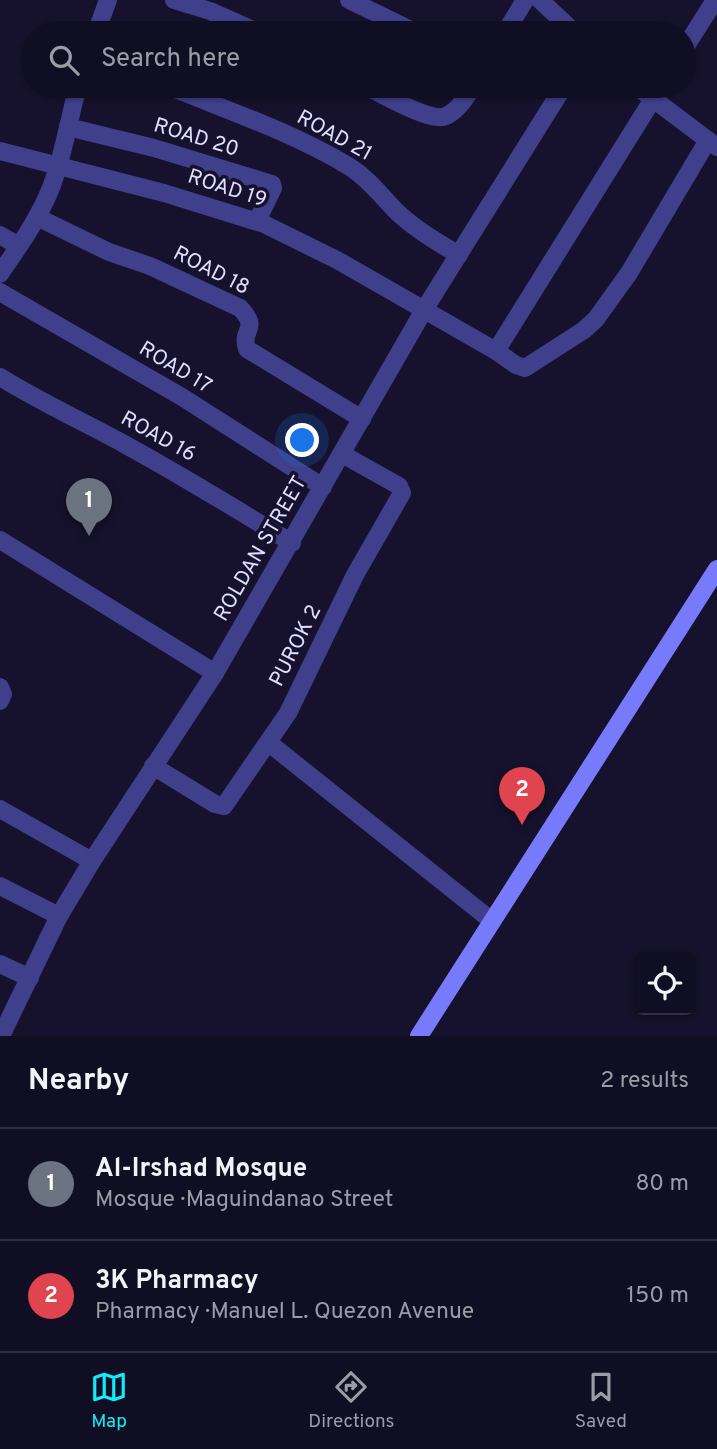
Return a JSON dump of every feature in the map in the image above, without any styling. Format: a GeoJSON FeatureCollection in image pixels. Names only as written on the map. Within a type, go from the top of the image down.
{"type":"FeatureCollection","features":[{"type":"Feature","properties":{"kind":"main road"},"geometry":{"type":"LineString","coordinates":[[419,1036],[717,569]]}},
{"type":"Feature","properties":{"kind":"street"},"geometry":{"type":"LineString","coordinates":[[100,21],[108,0]]}},
{"type":"Feature","properties":{"kind":"street"},"geometry":{"type":"LineString","coordinates":[[174,0],[233,21]]}},
{"type":"Feature","properties":{"kind":"street"},"geometry":{"type":"LineString","coordinates":[[349,0],[392,21]]}},
{"type":"Feature","properties":{"kind":"street"},"geometry":{"type":"LineString","coordinates":[[512,21],[525,0]]}},
{"type":"Feature","properties":{"kind":"street"},"geometry":{"type":"LineString","coordinates":[[540,0],[562,21]]}},
{"type":"Feature","properties":{"kind":"street"},"geometry":{"type":"LineString","coordinates":[[696,30],[715,0]]}},
{"type":"Feature","properties":{"kind":"street"},"geometry":{"type":"LineString","coordinates":[[0,274],[37,217],[59,166],[75,98]]}},
{"type":"Feature","properties":{"kind":"street","name":"ROAD 21"},"geometry":{"type":"LineString","coordinates":[[197,98],[281,132],[349,167],[364,177],[397,212],[459,254]]}},
{"type":"Feature","properties":{"kind":"street"},"geometry":{"type":"LineString","coordinates":[[389,98],[436,117],[454,111],[464,98]]}},
{"type":"Feature","properties":{"kind":"street","name":"ROLDAN STREET"},"geometry":{"type":"LineString","coordinates":[[1,1036],[59,916],[215,673],[424,310],[556,98]]}},
{"type":"Feature","properties":{"kind":"street"},"geometry":{"type":"LineString","coordinates":[[496,351],[652,98]]}},
{"type":"Feature","properties":{"kind":"street"},"geometry":{"type":"LineString","coordinates":[[662,98],[712,144]]}},
{"type":"Feature","properties":{"kind":"street","name":"ROAD 20"},"geometry":{"type":"LineString","coordinates":[[68,127],[154,148],[272,184],[273,188],[257,221]]}},
{"type":"Feature","properties":{"kind":"street","name":"ROAD 19"},"geometry":{"type":"LineString","coordinates":[[0,151],[164,192],[257,221],[337,260],[525,368],[584,330],[596,319],[712,144]]}},
{"type":"Feature","properties":{"kind":"street","name":"ROAD 18"},"geometry":{"type":"LineString","coordinates":[[37,217],[109,252],[150,266],[240,308],[249,317],[251,325],[245,341],[247,349],[362,419]]}},
{"type":"Feature","properties":{"kind":"street"},"geometry":{"type":"LineString","coordinates":[[0,234],[19,246]]}},
{"type":"Feature","properties":{"kind":"street","name":"ROAD 17"},"geometry":{"type":"LineString","coordinates":[[0,292],[182,397],[323,487]]}},
{"type":"Feature","properties":{"kind":"street","name":"ROAD 16"},"geometry":{"type":"LineString","coordinates":[[0,377],[183,477],[292,543]]}},
{"type":"Feature","properties":{"kind":"street","name":"PUROK 2"},"geometry":{"type":"LineString","coordinates":[[153,766],[215,804],[224,806],[288,713],[359,568],[402,493],[399,486],[342,454]]}},
{"type":"Feature","properties":{"kind":"street"},"geometry":{"type":"LineString","coordinates":[[0,540],[215,673]]}},
{"type":"Feature","properties":{"kind":"street"},"geometry":{"type":"LineString","coordinates":[[269,743],[492,921]]}},
{"type":"Feature","properties":{"kind":"street"},"geometry":{"type":"LineString","coordinates":[[0,809],[92,862]]}},
{"type":"Feature","properties":{"kind":"street"},"geometry":{"type":"LineString","coordinates":[[0,886],[59,916]]}},
{"type":"Feature","properties":{"kind":"street"},"geometry":{"type":"LineString","coordinates":[[0,964],[30,978]]}},
{"type":"Feature","properties":{"kind":"place","name":"Al-Irshad Mosque"},"geometry":{"type":"Point","coordinates":[89,536]}},
{"type":"Feature","properties":{"kind":"place","name":"3K Pharmacy"},"geometry":{"type":"Point","coordinates":[522,825]}}]}
